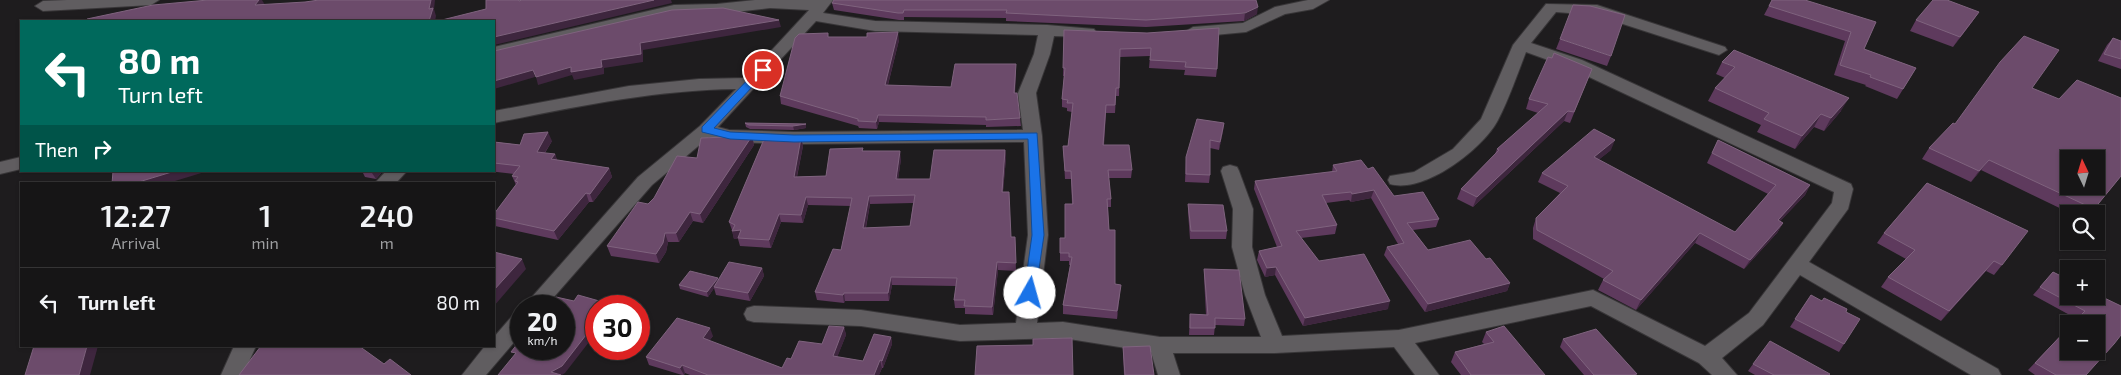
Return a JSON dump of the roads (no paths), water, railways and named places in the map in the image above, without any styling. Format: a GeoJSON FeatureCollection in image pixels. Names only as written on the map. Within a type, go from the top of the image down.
{"type":"FeatureCollection","features":[{"type":"Feature","properties":{"kind":"street"},"geometry":{"type":"LineString","coordinates":[[43,6],[151,0]]}},
{"type":"Feature","properties":{"kind":"street"},"geometry":{"type":"LineString","coordinates":[[1174,33],[1246,27],[1282,10],[1308,6],[1321,0]]}},
{"type":"Feature","properties":{"kind":"street"},"geometry":{"type":"LineString","coordinates":[[495,52],[633,18],[674,10],[717,9],[770,3],[819,7],[875,26],[1104,33]]}},
{"type":"Feature","properties":{"kind":"street"},"geometry":{"type":"LineString","coordinates":[[1397,180],[1418,178],[1459,153],[1490,121],[1521,45],[1552,6],[1597,10],[1720,50]]}},
{"type":"Feature","properties":{"kind":"street"},"geometry":{"type":"LineString","coordinates":[[544,295],[646,181],[706,130],[819,7]]}},
{"type":"Feature","properties":{"kind":"street"},"geometry":{"type":"LineString","coordinates":[[1025,331],[1038,235],[1033,136],[1027,93],[1042,54],[1047,30]]}},
{"type":"Feature","properties":{"kind":"street"},"geometry":{"type":"LineString","coordinates":[[1521,45],[1576,64],[1844,189],[1841,204],[1756,320],[1707,357]]}},
{"type":"Feature","properties":{"kind":"street"},"geometry":{"type":"LineString","coordinates":[[495,117],[629,91],[699,84],[750,83]]}},
{"type":"Feature","properties":{"kind":"street"},"geometry":{"type":"LineString","coordinates":[[706,130],[730,136],[794,138],[1033,136]]}},
{"type":"Feature","properties":{"kind":"street"},"geometry":{"type":"LineString","coordinates":[[0,168],[20,164]]}},
{"type":"Feature","properties":{"kind":"street"},"geometry":{"type":"LineString","coordinates":[[1230,171],[1243,209],[1242,247],[1255,295],[1275,346]]}},
{"type":"Feature","properties":{"kind":"street"},"geometry":{"type":"LineString","coordinates":[[385,182],[397,172]]}},
{"type":"Feature","properties":{"kind":"street"},"geometry":{"type":"LineString","coordinates":[[1797,264],[1846,290],[1931,343],[1990,375]]}},
{"type":"Feature","properties":{"kind":"street"},"geometry":{"type":"LineString","coordinates":[[754,314],[861,318],[960,333],[1063,330],[1160,345],[1275,346],[1399,338],[1593,298],[1707,357],[1726,375]]}},
{"type":"Feature","properties":{"kind":"street"},"geometry":{"type":"LineString","coordinates":[[473,375],[510,333]]}},
{"type":"Feature","properties":{"kind":"street"},"geometry":{"type":"LineString","coordinates":[[1399,338],[1428,375]]}},
{"type":"Feature","properties":{"kind":"street"},"geometry":{"type":"LineString","coordinates":[[1160,345],[1169,375]]}},
{"type":"Feature","properties":{"kind":"street"},"geometry":{"type":"LineString","coordinates":[[232,375],[245,347]]}}]}
